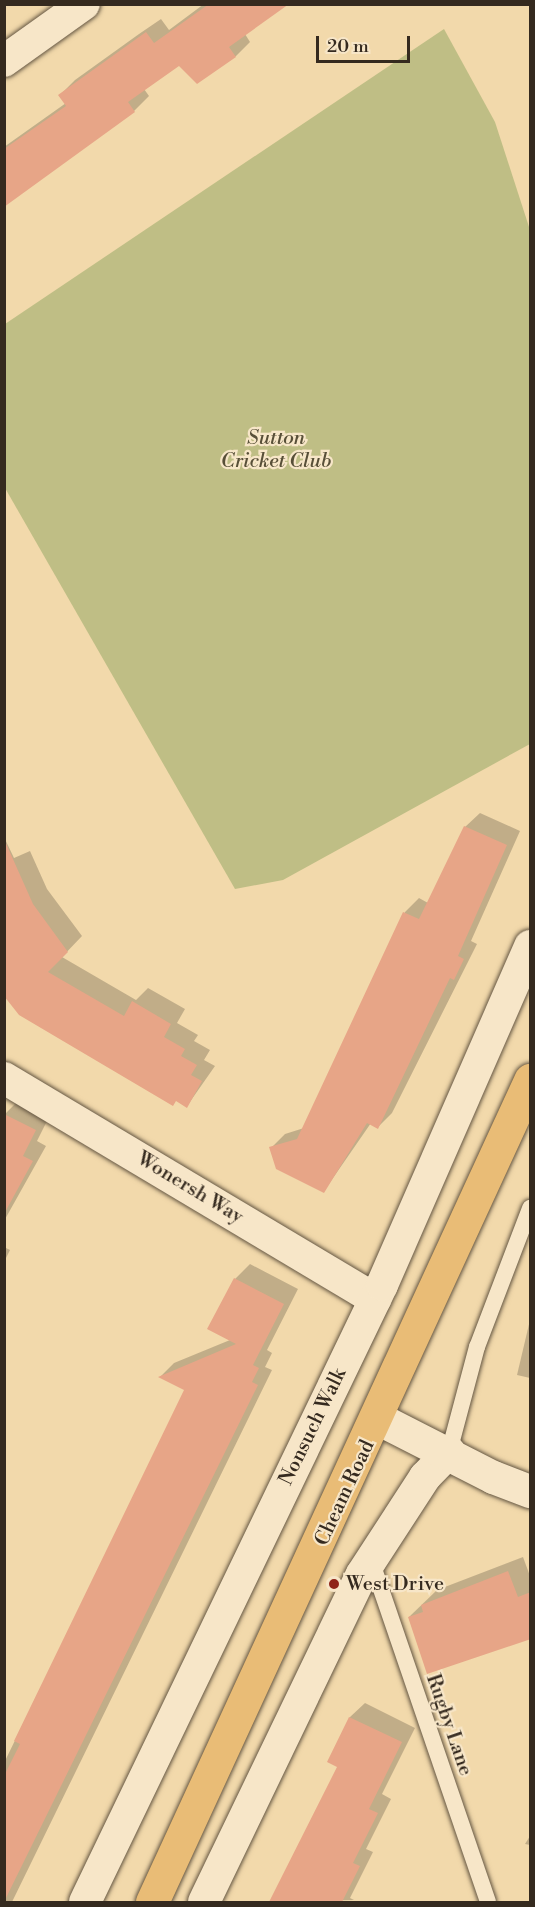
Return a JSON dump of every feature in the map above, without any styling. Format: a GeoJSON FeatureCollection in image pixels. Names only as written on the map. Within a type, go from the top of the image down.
{"type":"FeatureCollection","features":[{"type":"Feature","properties":{"kind":"highway","name":"Cheam Road"},"geometry":{"type":"LineString","coordinates":[[152,1902],[379,1419],[531,1080]]}},
{"type":"Feature","properties":{"kind":"street"},"geometry":{"type":"LineString","coordinates":[[4,62],[84,4]]}},
{"type":"Feature","properties":{"kind":"street","name":"Nonsuch Walk"},"geometry":{"type":"LineString","coordinates":[[86,1902],[375,1299],[531,946]]}},
{"type":"Feature","properties":{"kind":"street","name":"Wonersh Way"},"geometry":{"type":"LineString","coordinates":[[4,1078],[375,1299]]}},
{"type":"Feature","properties":{"kind":"street"},"geometry":{"type":"LineString","coordinates":[[379,1419],[449,1452],[493,1478],[531,1491]]}},
{"type":"Feature","properties":{"kind":"street"},"geometry":{"type":"LineString","coordinates":[[204,1902],[371,1560],[449,1452]]}},
{"type":"Feature","properties":{"kind":"lane"},"geometry":{"type":"LineString","coordinates":[[449,1452],[477,1347],[531,1208]]}},
{"type":"Feature","properties":{"kind":"lane","name":"Rugby Lane"},"geometry":{"type":"LineString","coordinates":[[371,1560],[488,1902]]}},
{"type":"Feature","properties":{"kind":"green space","name":"Sutton Cricket Club"},"geometry":{"type":"Polygon","coordinates":[[[444,29],[495,122],[530,230],[530,744],[283,880],[235,889],[5,488],[5,324],[444,29]]]}},
{"type":"Feature","properties":{"kind":"building"},"geometry":{"type":"Polygon","coordinates":[[[209,4],[289,4],[229,47],[236,57],[197,84],[179,66],[128,102],[135,112],[4,207],[4,149],[66,106],[58,95],[146,32],[154,43],[209,4]]]}},
{"type":"Feature","properties":{"kind":"building"},"geometry":{"type":"Polygon","coordinates":[[[464,826],[507,845],[458,956],[464,959],[454,980],[450,978],[378,1129],[367,1123],[324,1193],[276,1169],[269,1147],[297,1139],[403,912],[419,919],[464,826]]]}},
{"type":"Feature","properties":{"kind":"building"},"geometry":{"type":"Polygon","coordinates":[[[4,839],[33,904],[68,952],[48,972],[124,1016],[132,1001],[171,1024],[164,1037],[185,1049],[181,1056],[197,1065],[191,1075],[202,1081],[187,1108],[176,1101],[173,1106],[19,1015],[4,996],[4,839]]]}},
{"type":"Feature","properties":{"kind":"building"},"geometry":{"type":"Polygon","coordinates":[[[4,1114],[36,1130],[23,1156],[33,1161],[4,1214],[4,1114]]]}},
{"type":"Feature","properties":{"kind":"building"},"geometry":{"type":"Polygon","coordinates":[[[234,1278],[284,1304],[253,1365],[259,1368],[252,1382],[258,1385],[4,1902],[4,1776],[20,1744],[14,1741],[184,1390],[158,1377],[236,1344],[207,1329],[234,1278]]]}},
{"type":"Feature","properties":{"kind":"building"},"geometry":{"type":"Polygon","coordinates":[[[508,1571],[518,1597],[531,1592],[531,1639],[427,1674],[408,1617],[423,1612],[421,1605],[508,1571]]]}},
{"type":"Feature","properties":{"kind":"building"},"geometry":{"type":"Polygon","coordinates":[[[349,1717],[402,1742],[369,1809],[378,1813],[353,1863],[360,1866],[342,1902],[269,1902],[337,1767],[327,1762],[349,1717]]]}},
{"type":"Feature","properties":{"kind":"place","name":"West Drive"},"geometry":{"type":"Point","coordinates":[334,1584]}}]}
